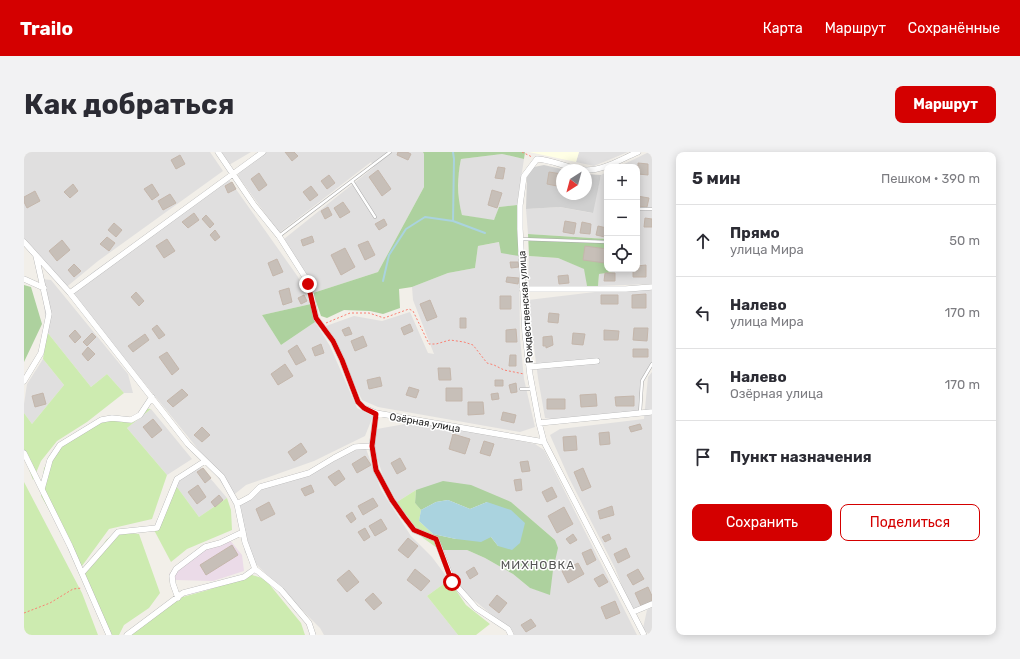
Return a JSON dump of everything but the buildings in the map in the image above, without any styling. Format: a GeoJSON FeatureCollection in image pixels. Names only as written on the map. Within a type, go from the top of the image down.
{"type":"FeatureCollection","features":[{"type":"Feature","properties":{"kind":"street","name":"Озёрная улица"},"geometry":{"type":"LineString","coordinates":[[218,152],[254,205],[279,236],[307,280],[316,318],[333,341],[360,405],[376,414],[544,442]]}},
{"type":"Feature","properties":{"kind":"street"},"geometry":{"type":"LineString","coordinates":[[70,292],[263,152]]}},
{"type":"Feature","properties":{"kind":"street"},"geometry":{"type":"LineString","coordinates":[[537,159],[545,159],[584,170],[598,169],[638,152]]}},
{"type":"Feature","properties":{"kind":"street","name":"Рождественская улица"},"geometry":{"type":"LineString","coordinates":[[537,159],[524,176],[520,205],[520,239],[525,333],[530,375],[539,423],[544,442],[644,635]]}},
{"type":"Feature","properties":{"kind":"street"},"geometry":{"type":"LineString","coordinates":[[24,244],[70,292],[188,444],[222,477],[237,504],[245,542],[256,570],[281,590],[308,623],[313,635]]}},
{"type":"Feature","properties":{"kind":"street"},"geometry":{"type":"LineString","coordinates":[[24,381],[41,353],[49,314],[36,255]]}},
{"type":"Feature","properties":{"kind":"street"},"geometry":{"type":"LineString","coordinates":[[24,279],[44,288]]}},
{"type":"Feature","properties":{"kind":"street"},"geometry":{"type":"LineString","coordinates":[[522,289],[626,289],[652,287]]}},
{"type":"Feature","properties":{"kind":"street"},"geometry":{"type":"LineString","coordinates":[[529,367],[597,360]]}},
{"type":"Feature","properties":{"kind":"street"},"geometry":{"type":"LineString","coordinates":[[42,489],[50,460],[60,445],[101,420],[112,418],[131,420],[140,415],[152,397]]}},
{"type":"Feature","properties":{"kind":"street"},"geometry":{"type":"LineString","coordinates":[[539,423],[651,412]]}},
{"type":"Feature","properties":{"kind":"street"},"geometry":{"type":"LineString","coordinates":[[376,414],[372,446],[376,470],[404,517],[414,530],[436,539],[452,582],[476,608],[508,629],[511,635]]}},
{"type":"Feature","properties":{"kind":"street"},"geometry":{"type":"LineString","coordinates":[[237,504],[250,497],[260,487],[309,473],[355,447],[372,446]]}},
{"type":"Feature","properties":{"kind":"street"},"geometry":{"type":"LineString","coordinates":[[24,453],[82,573],[109,635]]}},
{"type":"Feature","properties":{"kind":"street"},"geometry":{"type":"LineString","coordinates":[[82,573],[118,532],[157,528],[177,479],[205,461]]}},
{"type":"Feature","properties":{"kind":"street"},"geometry":{"type":"LineString","coordinates":[[178,598],[172,576],[176,569],[205,547],[220,543],[243,532]]}},
{"type":"Feature","properties":{"kind":"street"},"geometry":{"type":"LineString","coordinates":[[127,635],[183,593],[244,577],[256,570]]}},
{"type":"Feature","properties":{"kind":"street"},"geometry":{"type":"LineString","coordinates":[[633,612],[652,604]]}},
{"type":"Feature","properties":{"kind":"lane"},"geometry":{"type":"LineString","coordinates":[[279,236],[390,152]]}},
{"type":"Feature","properties":{"kind":"lane"},"geometry":{"type":"LineString","coordinates":[[352,181],[375,216]]}},
{"type":"Feature","properties":{"kind":"lane"},"geometry":{"type":"LineString","coordinates":[[640,209],[652,209]]}},
{"type":"Feature","properties":{"kind":"lane"},"geometry":{"type":"LineString","coordinates":[[520,239],[604,242]]}},
{"type":"Feature","properties":{"kind":"lane"},"geometry":{"type":"LineString","coordinates":[[640,414],[642,381],[652,364]]}},
{"type":"Feature","properties":{"kind":"lane"},"geometry":{"type":"LineString","coordinates":[[521,389],[533,389]]}},
{"type":"Feature","properties":{"kind":"path"},"geometry":{"type":"LineString","coordinates":[[522,152],[537,159]]}},
{"type":"Feature","properties":{"kind":"path"},"geometry":{"type":"LineString","coordinates":[[321,325],[350,313],[368,313],[384,318],[410,309],[413,311],[429,344],[436,344],[450,340],[464,342],[473,345],[487,363],[504,370],[530,375]]}},
{"type":"Feature","properties":{"kind":"path"},"geometry":{"type":"LineString","coordinates":[[24,613],[50,603],[73,589],[88,587]]}},
{"type":"Feature","properties":{"kind":"shaded area"},"geometry":{"type":"Polygon","coordinates":[[[24,152],[210,152],[223,171],[98,261],[64,289],[24,239],[24,152]]]}},
{"type":"Feature","properties":{"kind":"shaded area"},"geometry":{"type":"Polygon","coordinates":[[[219,152],[251,152],[229,165],[219,152]]]}},
{"type":"Feature","properties":{"kind":"shaded area"},"geometry":{"type":"Polygon","coordinates":[[[263,152],[423,152],[424,187],[378,272],[313,293],[284,239],[374,167],[371,162],[279,233],[238,176],[241,166],[263,152]]]}},
{"type":"Feature","properties":{"kind":"shaded area"},"geometry":{"type":"Polygon","coordinates":[[[529,152],[579,152],[576,162],[529,152]]]}},
{"type":"Feature","properties":{"kind":"shaded area"},"geometry":{"type":"Polygon","coordinates":[[[579,152],[628,152],[594,166],[592,164],[576,162],[579,152]]]}},
{"type":"Feature","properties":{"kind":"shaded area"},"geometry":{"type":"Polygon","coordinates":[[[652,152],[652,284],[598,286],[599,274],[614,272],[640,272],[640,164],[624,164],[652,152]]]}},
{"type":"Feature","properties":{"kind":"shaded area"},"geometry":{"type":"Polygon","coordinates":[[[502,154],[524,159],[517,205],[499,207],[494,221],[462,215],[459,203],[458,175],[461,159],[502,154]]]}},
{"type":"Feature","properties":{"kind":"shaded area"},"geometry":{"type":"Polygon","coordinates":[[[544,165],[556,168],[556,200],[592,200],[592,174],[601,175],[593,213],[560,207],[526,209],[527,177],[534,167],[544,165]]]}},
{"type":"Feature","properties":{"kind":"shaded area"},"geometry":{"type":"Polygon","coordinates":[[[604,174],[604,239],[528,234],[526,209],[560,207],[592,213],[601,175],[604,174]]]}},
{"type":"Feature","properties":{"kind":"shaded area"},"geometry":{"type":"Polygon","coordinates":[[[228,178],[298,277],[311,304],[262,315],[281,345],[315,322],[330,346],[357,408],[373,416],[365,436],[314,461],[246,485],[231,497],[202,454],[72,294],[93,272],[228,178]]]}},
{"type":"Feature","properties":{"kind":"shaded area"},"geometry":{"type":"Polygon","coordinates":[[[500,242],[519,256],[520,338],[524,379],[535,427],[520,432],[378,407],[362,400],[326,326],[354,316],[382,321],[410,312],[428,353],[434,354],[413,300],[412,287],[448,273],[475,268],[478,246],[500,242]]]}},
{"type":"Feature","properties":{"kind":"shaded area"},"geometry":{"type":"Polygon","coordinates":[[[529,256],[558,258],[585,269],[587,286],[528,288],[529,256]]]}},
{"type":"Feature","properties":{"kind":"shaded area"},"geometry":{"type":"Polygon","coordinates":[[[41,279],[51,280],[128,374],[133,393],[124,393],[107,374],[91,387],[47,332],[41,279]]]}},
{"type":"Feature","properties":{"kind":"shaded area"},"geometry":{"type":"Polygon","coordinates":[[[652,288],[652,362],[641,380],[639,411],[556,420],[545,418],[538,378],[528,300],[620,289],[652,288]]]}},
{"type":"Feature","properties":{"kind":"shaded area"},"geometry":{"type":"Polygon","coordinates":[[[43,359],[64,385],[32,424],[24,413],[27,384],[43,359]]]}},
{"type":"Feature","properties":{"kind":"shaded area"},"geometry":{"type":"Polygon","coordinates":[[[652,372],[652,602],[632,612],[615,568],[569,478],[550,435],[560,429],[644,419],[648,377],[652,372]]]}},
{"type":"Feature","properties":{"kind":"shaded area"},"geometry":{"type":"Polygon","coordinates":[[[151,409],[192,459],[167,475],[127,428],[151,409]]]}},
{"type":"Feature","properties":{"kind":"shaded area"},"geometry":{"type":"Polygon","coordinates":[[[416,422],[489,434],[535,444],[544,450],[637,635],[514,635],[513,632],[460,589],[440,550],[467,550],[485,558],[513,574],[530,588],[550,594],[555,540],[511,502],[416,490],[397,502],[383,476],[372,442],[377,429],[416,422]]]}},
{"type":"Feature","properties":{"kind":"shaded area"},"geometry":{"type":"Polygon","coordinates":[[[365,446],[381,490],[411,536],[432,557],[449,580],[427,596],[458,635],[324,635],[320,628],[245,553],[236,504],[256,491],[325,464],[365,446]]]}},
{"type":"Feature","properties":{"kind":"shaded area"},"geometry":{"type":"Polygon","coordinates":[[[199,465],[227,498],[199,517],[174,483],[199,465]]]}},
{"type":"Feature","properties":{"kind":"shaded area"},"geometry":{"type":"Polygon","coordinates":[[[229,539],[242,555],[244,571],[213,581],[176,580],[169,574],[199,550],[229,539]]]}},
{"type":"Feature","properties":{"kind":"shaded area"},"geometry":{"type":"Polygon","coordinates":[[[652,607],[652,635],[649,635],[643,628],[647,610],[652,607]]]}},
{"type":"Feature","properties":{"kind":"green space"},"geometry":{"type":"Polygon","coordinates":[[[423,152],[525,152],[524,159],[502,154],[461,159],[458,180],[458,194],[462,215],[494,220],[499,207],[517,205],[519,256],[501,253],[499,242],[478,246],[475,268],[448,273],[412,287],[399,289],[400,308],[383,314],[370,311],[344,310],[327,318],[321,316],[313,293],[378,272],[424,187],[423,152]]]}},
{"type":"Feature","properties":{"kind":"green space"},"geometry":{"type":"Polygon","coordinates":[[[528,234],[604,239],[604,272],[614,272],[599,274],[598,286],[587,286],[584,269],[558,258],[529,256],[528,234]]]}},
{"type":"Feature","properties":{"kind":"green space"},"geometry":{"type":"Polygon","coordinates":[[[24,285],[31,287],[42,324],[24,362],[24,285]]]}},
{"type":"Feature","properties":{"kind":"green space"},"geometry":{"type":"Polygon","coordinates":[[[311,304],[315,322],[281,345],[262,315],[311,304]]]}},
{"type":"Feature","properties":{"kind":"green space"},"geometry":{"type":"Polygon","coordinates":[[[47,332],[91,387],[107,374],[124,393],[87,422],[57,441],[41,461],[33,480],[24,456],[24,413],[32,424],[64,385],[43,359],[47,332]]]}},
{"type":"Feature","properties":{"kind":"green space"},"geometry":{"type":"Polygon","coordinates":[[[144,408],[151,409],[127,428],[167,475],[152,519],[109,529],[82,566],[41,496],[44,468],[61,445],[100,418],[132,419],[144,408]]]}},
{"type":"Feature","properties":{"kind":"green space"},"geometry":{"type":"Polygon","coordinates":[[[443,481],[471,485],[511,502],[555,540],[558,548],[553,570],[550,595],[530,588],[513,574],[485,558],[467,550],[440,550],[433,534],[456,539],[491,537],[498,546],[487,502],[470,509],[448,500],[436,502],[421,510],[415,503],[416,490],[443,481]]]}},
{"type":"Feature","properties":{"kind":"green space"},"geometry":{"type":"Polygon","coordinates":[[[24,482],[82,593],[98,635],[24,635],[24,482]]]}},
{"type":"Feature","properties":{"kind":"green space"},"geometry":{"type":"Polygon","coordinates":[[[174,483],[199,517],[227,498],[231,510],[232,530],[187,549],[171,562],[154,530],[174,483]]]}},
{"type":"Feature","properties":{"kind":"green space"},"geometry":{"type":"Polygon","coordinates":[[[416,490],[415,503],[421,510],[419,521],[433,534],[440,550],[423,538],[397,502],[416,490]]]}},
{"type":"Feature","properties":{"kind":"green space"},"geometry":{"type":"Polygon","coordinates":[[[121,532],[139,534],[160,593],[149,608],[124,625],[119,635],[108,635],[83,573],[107,539],[121,532]]]}},
{"type":"Feature","properties":{"kind":"green space"},"geometry":{"type":"Polygon","coordinates":[[[249,574],[265,579],[301,623],[305,635],[128,635],[179,598],[208,590],[249,574]]]}},
{"type":"Feature","properties":{"kind":"green space"},"geometry":{"type":"Polygon","coordinates":[[[449,580],[466,605],[490,624],[476,635],[458,635],[427,596],[449,580]]]}},
{"type":"Feature","properties":{"kind":"water"},"geometry":{"type":"Polygon","coordinates":[[[448,500],[470,509],[487,502],[511,510],[525,523],[520,543],[512,550],[498,546],[491,537],[481,542],[433,534],[419,521],[421,510],[436,502],[448,500]]]}},
{"type":"Feature","properties":{"kind":"waterway"},"geometry":{"type":"LineString","coordinates":[[453,152],[453,221],[485,233]]}},
{"type":"Feature","properties":{"kind":"waterway"},"geometry":{"type":"LineString","coordinates":[[383,281],[389,255],[406,229],[425,217],[453,221]]}},
{"type":"Feature","properties":{"kind":"district","name":"МИХНОВКА"},"geometry":{"type":"Point","coordinates":[538,565]}},
{"type":"Feature","properties":{"kind":"route"},"geometry":{"type":"LineString","coordinates":[[308,284],[316,318],[333,341],[358,402],[364,408],[376,414],[372,446],[376,470],[392,500],[414,530],[436,539],[452,582]]}}]}
